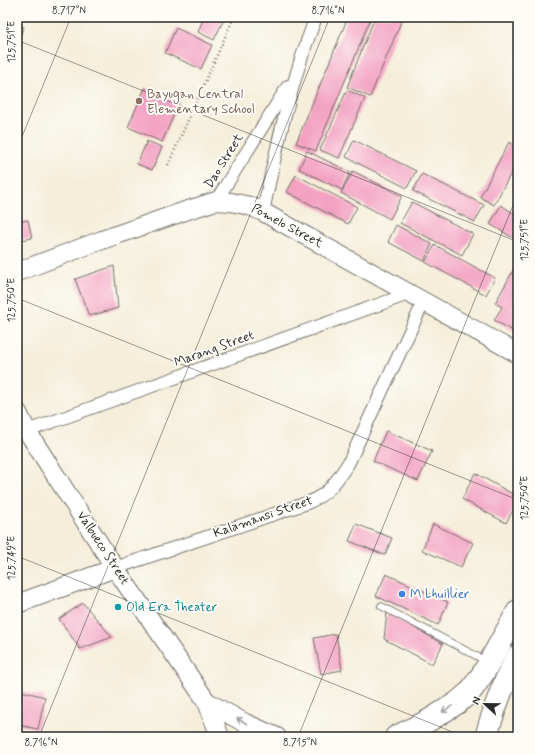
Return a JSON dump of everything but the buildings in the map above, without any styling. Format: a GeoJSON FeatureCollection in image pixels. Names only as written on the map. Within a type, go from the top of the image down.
{"type":"FeatureCollection","features":[{"type":"Feature","properties":{"kind":"highway"},"geometry":{"type":"LineString","coordinates":[[396,737],[428,721],[470,692],[489,663],[518,612]]}},
{"type":"Feature","properties":{"kind":"highway"},"geometry":{"type":"LineString","coordinates":[[486,737],[496,704],[509,672],[518,656]]}},
{"type":"Feature","properties":{"kind":"street","name":"Dao Street"},"geometry":{"type":"LineString","coordinates":[[263,212],[283,121],[295,75],[316,17]]}},
{"type":"Feature","properties":{"kind":"street","name":"Dao Street"},"geometry":{"type":"LineString","coordinates":[[216,201],[295,75]]}},
{"type":"Feature","properties":{"kind":"street","name":"Pomelo Street"},"geometry":{"type":"LineString","coordinates":[[17,272],[188,210],[216,201],[231,202],[250,206],[263,212],[518,354]]}},
{"type":"Feature","properties":{"kind":"street","name":"Marang Street"},"geometry":{"type":"LineString","coordinates":[[27,431],[417,297]]}},
{"type":"Feature","properties":{"kind":"street","name":"Kalamansi Street"},"geometry":{"type":"LineString","coordinates":[[17,604],[115,568],[319,498],[330,489],[349,462],[417,297]]}},
{"type":"Feature","properties":{"kind":"street","name":"Valbueco Street"},"geometry":{"type":"LineString","coordinates":[[17,411],[27,431],[115,568],[207,702],[220,737]]}},
{"type":"Feature","properties":{"kind":"street","name":"Valbueco Street"},"geometry":{"type":"LineString","coordinates":[[207,702],[245,723],[277,737]]}},
{"type":"Feature","properties":{"kind":"lane"},"geometry":{"type":"LineString","coordinates":[[381,606],[489,663]]}},
{"type":"Feature","properties":{"kind":"path"},"geometry":{"type":"LineString","coordinates":[[168,165],[234,17]]}},
{"type":"Feature","properties":{"kind":"place","name":"Bayugan Central Elementary School"},"geometry":{"type":"Point","coordinates":[139,101]}},
{"type":"Feature","properties":{"kind":"place","name":"M Lhuillier"},"geometry":{"type":"Point","coordinates":[402,594]}},
{"type":"Feature","properties":{"kind":"place","name":"Old Era Theater"},"geometry":{"type":"Point","coordinates":[118,607]}}]}
